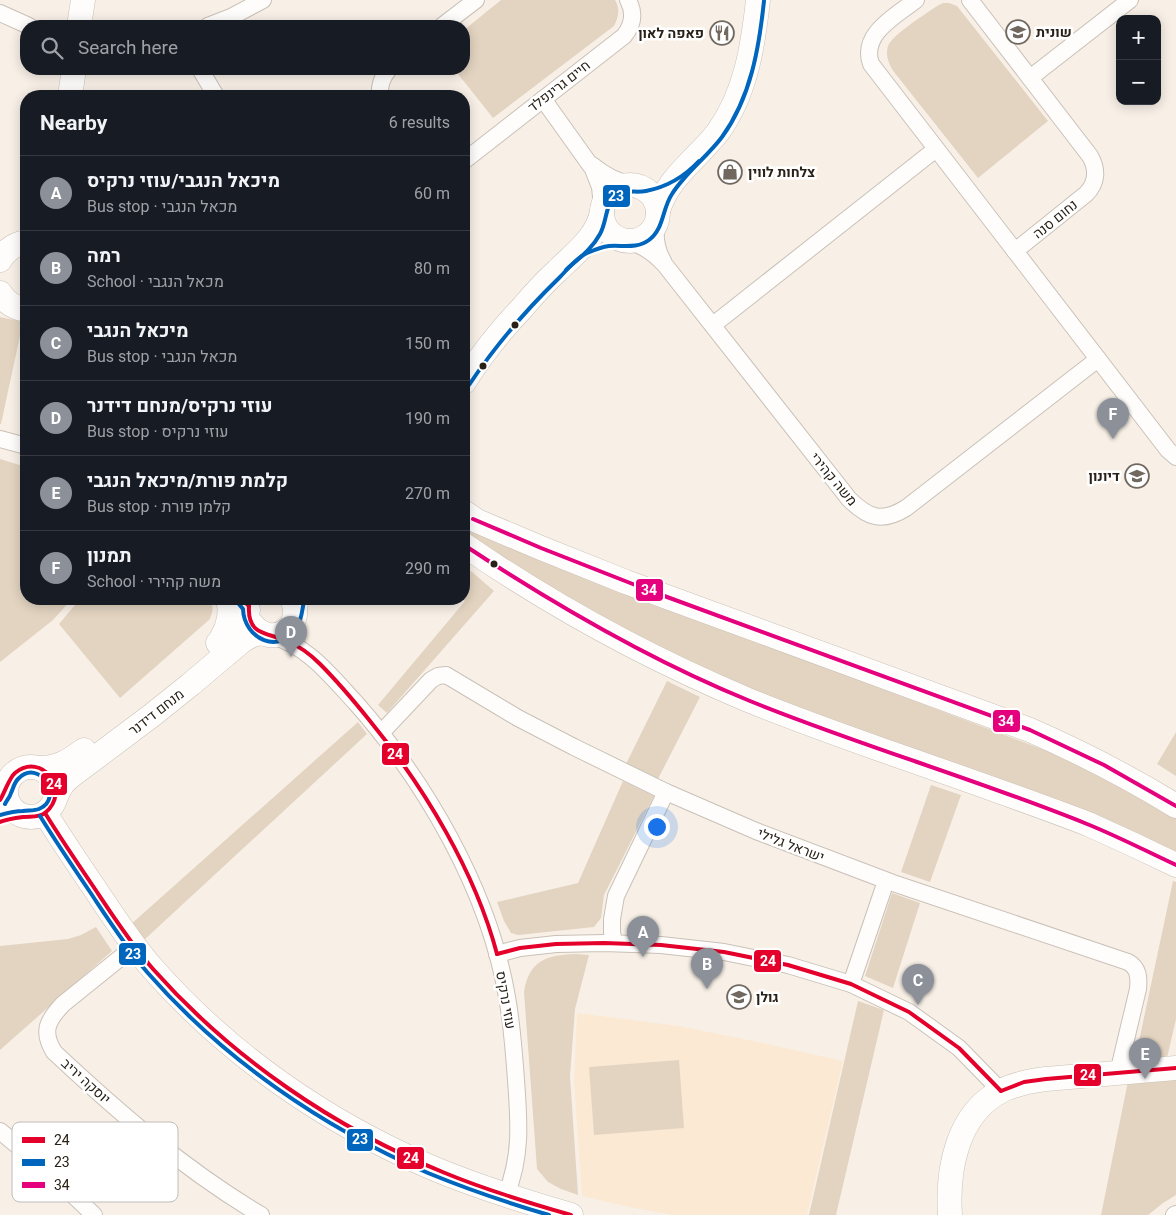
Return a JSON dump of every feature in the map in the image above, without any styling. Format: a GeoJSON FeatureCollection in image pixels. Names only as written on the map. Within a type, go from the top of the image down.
{"type":"FeatureCollection","features":[{"type":"Feature","properties":{"kind":"street"},"geometry":{"type":"LineString","coordinates":[[80,20],[83,0]]}},
{"type":"Feature","properties":{"kind":"street"},"geometry":{"type":"LineString","coordinates":[[223,20],[263,0]]}},
{"type":"Feature","properties":{"kind":"street","name":"חיים גרינפלד"},"geometry":{"type":"LineString","coordinates":[[470,155],[619,40],[631,26],[632,8],[628,0]]}},
{"type":"Feature","properties":{"kind":"street"},"geometry":{"type":"LineString","coordinates":[[580,250],[601,241],[640,238],[648,234],[653,227],[661,201],[666,192],[718,131],[730,113],[747,68],[758,0]]}},
{"type":"Feature","properties":{"kind":"street"},"geometry":{"type":"LineString","coordinates":[[916,0],[877,32],[872,40],[868,54],[871,64],[1168,450],[1176,457]]}},
{"type":"Feature","properties":{"kind":"street","name":"נחום סנה"},"geometry":{"type":"LineString","coordinates":[[970,0],[1090,156],[1095,168],[1094,183],[1086,194],[1015,251]]}},
{"type":"Feature","properties":{"kind":"street"},"geometry":{"type":"LineString","coordinates":[[1030,78],[1130,0]]}},
{"type":"Feature","properties":{"kind":"street"},"geometry":{"type":"LineString","coordinates":[[449,20],[472,1]]}},
{"type":"Feature","properties":{"kind":"street"},"geometry":{"type":"LineString","coordinates":[[0,13],[20,22]]}},
{"type":"Feature","properties":{"kind":"street"},"geometry":{"type":"LineString","coordinates":[[71,90],[73,75]]}},
{"type":"Feature","properties":{"kind":"street"},"geometry":{"type":"LineString","coordinates":[[204,75],[212,90]]}},
{"type":"Feature","properties":{"kind":"street"},"geometry":{"type":"LineString","coordinates":[[380,90],[385,75]]}},
{"type":"Feature","properties":{"kind":"street"},"geometry":{"type":"LineString","coordinates":[[543,99],[588,162],[597,178],[601,191],[602,220],[608,231],[615,237],[625,240]]}},
{"type":"Feature","properties":{"kind":"street"},"geometry":{"type":"LineString","coordinates":[[712,325],[936,149]]}},
{"type":"Feature","properties":{"kind":"street"},"geometry":{"type":"LineString","coordinates":[[588,162],[610,178],[644,188],[651,194],[655,202],[657,215]]}},
{"type":"Feature","properties":{"kind":"street"},"geometry":{"type":"LineString","coordinates":[[470,373],[514,316],[592,236],[601,217],[606,198],[615,189],[623,185],[646,185],[656,182],[686,167]]}},
{"type":"Feature","properties":{"kind":"street","name":"משה קהירי"},"geometry":{"type":"LineString","coordinates":[[657,215],[656,244],[665,265]]}},
{"type":"Feature","properties":{"kind":"street","name":"משה קהירי"},"geometry":{"type":"LineString","coordinates":[[625,240],[648,249],[665,265],[849,499],[863,511],[873,516],[891,515],[906,508],[1098,359]]}},
{"type":"Feature","properties":{"kind":"street"},"geometry":{"type":"LineString","coordinates":[[1,296],[12,306],[20,308]]}},
{"type":"Feature","properties":{"kind":"street"},"geometry":{"type":"LineString","coordinates":[[0,439],[20,444]]}},
{"type":"Feature","properties":{"kind":"street"},"geometry":{"type":"LineString","coordinates":[[470,516],[626,582],[1030,730],[1088,756],[1176,806]]}},
{"type":"Feature","properties":{"kind":"street"},"geometry":{"type":"LineString","coordinates":[[470,549],[572,614],[703,680],[820,728],[1088,824],[1176,865]]}},
{"type":"Feature","properties":{"kind":"street","name":"מנחם דידנר"},"geometry":{"type":"LineString","coordinates":[[41,768],[56,766],[68,761],[144,704],[214,647],[222,638],[229,620],[230,608],[237,605]]}},
{"type":"Feature","properties":{"kind":"street"},"geometry":{"type":"LineString","coordinates":[[245,605],[252,624],[256,629],[267,634]]}},
{"type":"Feature","properties":{"kind":"street","name":"מנחם דידנר"},"geometry":{"type":"LineString","coordinates":[[42,809],[70,776],[147,720],[242,641],[252,635],[278,634],[285,631],[292,624],[295,606]]}},
{"type":"Feature","properties":{"kind":"street","name":"עוזי נרקיס"},"geometry":{"type":"LineString","coordinates":[[295,606],[298,632],[308,653]]}},
{"type":"Feature","properties":{"kind":"street","name":"עוזי נרקיס"},"geometry":{"type":"LineString","coordinates":[[267,634],[287,640],[308,653],[361,709],[381,734],[419,786],[438,817],[461,858],[480,902],[497,954],[507,996],[514,1046],[519,1123],[517,1158],[506,1195]]}},
{"type":"Feature","properties":{"kind":"street","name":"ישראל גלילי"},"geometry":{"type":"LineString","coordinates":[[381,734],[431,680],[438,676],[446,675],[552,736],[666,792],[772,838],[886,881],[1126,961],[1134,966],[1138,975],[1138,989],[1118,1073]]}},
{"type":"Feature","properties":{"kind":"street"},"geometry":{"type":"LineString","coordinates":[[0,822],[42,809],[56,789],[53,778],[41,768],[29,767],[18,770],[10,779],[3,795],[18,814],[42,809]]}},
{"type":"Feature","properties":{"kind":"street"},"geometry":{"type":"LineString","coordinates":[[614,943],[612,918],[616,896],[666,792]]}},
{"type":"Feature","properties":{"kind":"street"},"geometry":{"type":"LineString","coordinates":[[42,809],[120,927],[153,968],[225,1040],[264,1071],[304,1099],[345,1124],[427,1166],[467,1182],[571,1215]]}},
{"type":"Feature","properties":{"kind":"street"},"geometry":{"type":"LineString","coordinates":[[851,984],[886,881]]}},
{"type":"Feature","properties":{"kind":"street"},"geometry":{"type":"LineString","coordinates":[[497,954],[520,948],[556,944],[614,943],[661,945],[724,952],[788,965],[851,984],[909,1012],[959,1048],[1000,1091]]}},
{"type":"Feature","properties":{"kind":"street","name":"יוסקה יריב"},"geometry":{"type":"LineString","coordinates":[[132,1122],[54,1052],[48,1040],[47,1029],[48,1024],[63,1004],[135,946]]}},
{"type":"Feature","properties":{"kind":"street"},"geometry":{"type":"LineString","coordinates":[[950,1214],[951,1171],[960,1136],[978,1108],[1000,1091],[1024,1082],[1046,1079],[1176,1068]]}},
{"type":"Feature","properties":{"kind":"street"},"geometry":{"type":"LineString","coordinates":[[0,1131],[12,1141]]}},
{"type":"Feature","properties":{"kind":"street","name":"יוסקה יריב"},"geometry":{"type":"LineString","coordinates":[[178,1158],[205,1179],[261,1215]]}},
{"type":"Feature","properties":{"kind":"street"},"geometry":{"type":"LineString","coordinates":[[80,1202],[94,1215]]}},
{"type":"Feature","properties":{"kind":"shaded area"},"geometry":{"type":"Polygon","coordinates":[[[501,0],[615,0],[618,6],[617,19],[614,26],[493,118],[459,75],[470,75],[470,25],[501,0]]]}},
{"type":"Feature","properties":{"kind":"shaded area"},"geometry":{"type":"Polygon","coordinates":[[[943,3],[957,6],[1048,121],[978,178],[894,72],[887,56],[888,46],[896,36],[943,3]]]}},
{"type":"Feature","properties":{"kind":"shaded area"},"geometry":{"type":"Polygon","coordinates":[[[0,317],[20,321],[20,336],[0,424],[0,317]]]}},
{"type":"Feature","properties":{"kind":"shaded area"},"geometry":{"type":"Polygon","coordinates":[[[0,459],[20,465],[20,605],[67,605],[53,620],[0,662],[0,459]]]}},
{"type":"Feature","properties":{"kind":"shaded area"},"geometry":{"type":"Polygon","coordinates":[[[470,524],[708,623],[1055,754],[1176,816],[1176,857],[747,690],[615,628],[470,538],[470,524]]]}},
{"type":"Feature","properties":{"kind":"shaded area"},"geometry":{"type":"Polygon","coordinates":[[[471,571],[494,591],[387,713],[378,705],[462,605],[470,605],[471,571]]]}},
{"type":"Feature","properties":{"kind":"shaded area"},"geometry":{"type":"Polygon","coordinates":[[[75,605],[212,606],[210,619],[120,698],[59,624],[75,605]]]}},
{"type":"Feature","properties":{"kind":"shaded area"},"geometry":{"type":"Polygon","coordinates":[[[667,681],[700,697],[658,779],[625,766],[667,681]]]}},
{"type":"Feature","properties":{"kind":"shaded area"},"geometry":{"type":"Polygon","coordinates":[[[358,722],[367,734],[143,941],[129,926],[358,722]]]}},
{"type":"Feature","properties":{"kind":"shaded area"},"geometry":{"type":"Polygon","coordinates":[[[1176,732],[1176,776],[1157,764],[1176,732]]]}},
{"type":"Feature","properties":{"kind":"shaded area"},"geometry":{"type":"Polygon","coordinates":[[[623,781],[654,796],[604,895],[601,918],[594,927],[518,935],[511,933],[497,902],[578,883],[623,781]]]}},
{"type":"Feature","properties":{"kind":"shaded area"},"geometry":{"type":"Polygon","coordinates":[[[931,785],[961,795],[930,882],[901,872],[931,785]]]}},
{"type":"Feature","properties":{"kind":"shaded area"},"geometry":{"type":"Polygon","coordinates":[[[1173,881],[1176,882],[1176,1019],[1167,1058],[1135,1060],[1173,881]]]}},
{"type":"Feature","properties":{"kind":"shaded area"},"geometry":{"type":"Polygon","coordinates":[[[892,893],[920,903],[893,988],[865,976],[892,893]]]}},
{"type":"Feature","properties":{"kind":"shaded area"},"geometry":{"type":"Polygon","coordinates":[[[96,927],[112,951],[0,1050],[0,946],[68,939],[96,927]]]}},
{"type":"Feature","properties":{"kind":"shaded area"},"geometry":{"type":"Polygon","coordinates":[[[589,955],[575,1009],[570,1076],[578,1195],[548,1182],[537,1169],[524,992],[530,973],[541,961],[556,956],[589,955]]]}},
{"type":"Feature","properties":{"kind":"shaded area"},"geometry":{"type":"Polygon","coordinates":[[[858,1001],[884,1010],[836,1215],[809,1215],[858,1001]]]}},
{"type":"Feature","properties":{"kind":"shaded area"},"geometry":{"type":"Polygon","coordinates":[[[577,1013],[679,1026],[843,1061],[807,1215],[673,1215],[582,1196],[574,1082],[577,1013]]]}},
{"type":"Feature","properties":{"kind":"shaded area"},"geometry":{"type":"Polygon","coordinates":[[[679,1060],[684,1128],[594,1135],[589,1067],[679,1060]]]}},
{"type":"Feature","properties":{"kind":"shaded area"},"geometry":{"type":"Polygon","coordinates":[[[1176,1077],[1176,1195],[1148,1215],[1101,1215],[1128,1081],[1176,1077]]]}},
{"type":"Feature","properties":{"kind":"transit line","name":"23"},"geometry":{"type":"LineString","coordinates":[[470,384],[511,329],[579,258],[606,246],[640,245],[649,240],[658,230],[672,194],[722,137],[740,105],[752,72],[764,1]]}},
{"type":"Feature","properties":{"kind":"transit line","name":"23"},"geometry":{"type":"LineString","coordinates":[[566,270],[597,239],[612,199],[619,194],[646,191],[668,184],[682,176],[699,161]]}},
{"type":"Feature","properties":{"kind":"transit line","name":"34"},"geometry":{"type":"LineString","coordinates":[[473,519],[648,590],[1030,730],[1104,765],[1176,806]]}},
{"type":"Feature","properties":{"kind":"transit line","name":"34"},"geometry":{"type":"LineString","coordinates":[[470,549],[603,630],[712,685],[834,733],[961,777],[1087,824],[1176,865]]}},
{"type":"Feature","properties":{"kind":"transit line","name":"23"},"geometry":{"type":"LineString","coordinates":[[240,605],[243,609],[249,629],[256,636],[273,642],[282,641],[290,636],[301,618],[303,605]]}},
{"type":"Feature","properties":{"kind":"transit line","name":"24"},"geometry":{"type":"LineString","coordinates":[[248,605],[249,616],[256,628],[261,632],[298,646],[327,671],[364,714],[410,774],[446,831],[461,861],[475,892],[497,954]]}},
{"type":"Feature","properties":{"kind":"transit line","name":"24"},"geometry":{"type":"LineString","coordinates":[[0,800],[13,775],[25,768],[35,767],[43,770],[50,776],[56,794],[53,804],[43,815],[14,818],[0,822]]}},
{"type":"Feature","properties":{"kind":"transit line","name":"23"},"geometry":{"type":"LineString","coordinates":[[0,815],[39,809],[46,804],[50,797],[46,782],[41,776],[34,773],[26,774],[18,779],[5,804]]}},
{"type":"Feature","properties":{"kind":"transit line","name":"24"},"geometry":{"type":"LineString","coordinates":[[45,813],[115,920],[153,969],[216,1032],[251,1061],[325,1112],[364,1135],[404,1155],[476,1185],[571,1215]]}},
{"type":"Feature","properties":{"kind":"transit line","name":"23"},"geometry":{"type":"LineString","coordinates":[[40,816],[117,933],[147,972],[208,1034],[241,1062],[313,1112],[389,1155],[458,1185],[549,1215]]}},
{"type":"Feature","properties":{"kind":"transit line","name":"24"},"geometry":{"type":"LineString","coordinates":[[497,954],[520,948],[556,944],[661,945],[724,952],[788,965],[851,984],[909,1012],[959,1048],[1001,1091]]}},
{"type":"Feature","properties":{"kind":"transit line","name":"24"},"geometry":{"type":"LineString","coordinates":[[1001,1091],[1024,1082],[1046,1079],[1176,1068]]}},
{"type":"Feature","properties":{"kind":"place","name":"שונית"},"geometry":{"type":"Point","coordinates":[1018,32]}},
{"type":"Feature","properties":{"kind":"place","name":"פאפה לאון"},"geometry":{"type":"Point","coordinates":[722,33]}},
{"type":"Feature","properties":{"kind":"place","name":"צלחות לווין"},"geometry":{"type":"Point","coordinates":[730,172]}},
{"type":"Feature","properties":{"kind":"place","name":"תמנון"},"geometry":{"type":"Point","coordinates":[1113,439]}},
{"type":"Feature","properties":{"kind":"place","name":"דיונון"},"geometry":{"type":"Point","coordinates":[1137,476]}},
{"type":"Feature","properties":{"kind":"place","name":"עוזי נרקיס/מנחם דידנר"},"geometry":{"type":"Point","coordinates":[291,657]}},
{"type":"Feature","properties":{"kind":"place","name":"מיכאל הנגבי/עוזי נרקיס"},"geometry":{"type":"Point","coordinates":[643,957]}},
{"type":"Feature","properties":{"kind":"place","name":"רמה"},"geometry":{"type":"Point","coordinates":[707,989]}},
{"type":"Feature","properties":{"kind":"place","name":"גולן"},"geometry":{"type":"Point","coordinates":[739,997]}},
{"type":"Feature","properties":{"kind":"place","name":"מיכאל הנגבי"},"geometry":{"type":"Point","coordinates":[918,1005]}},
{"type":"Feature","properties":{"kind":"place","name":"קלמת פורת/מיכאל הנגבי"},"geometry":{"type":"Point","coordinates":[1145,1079]}}]}
